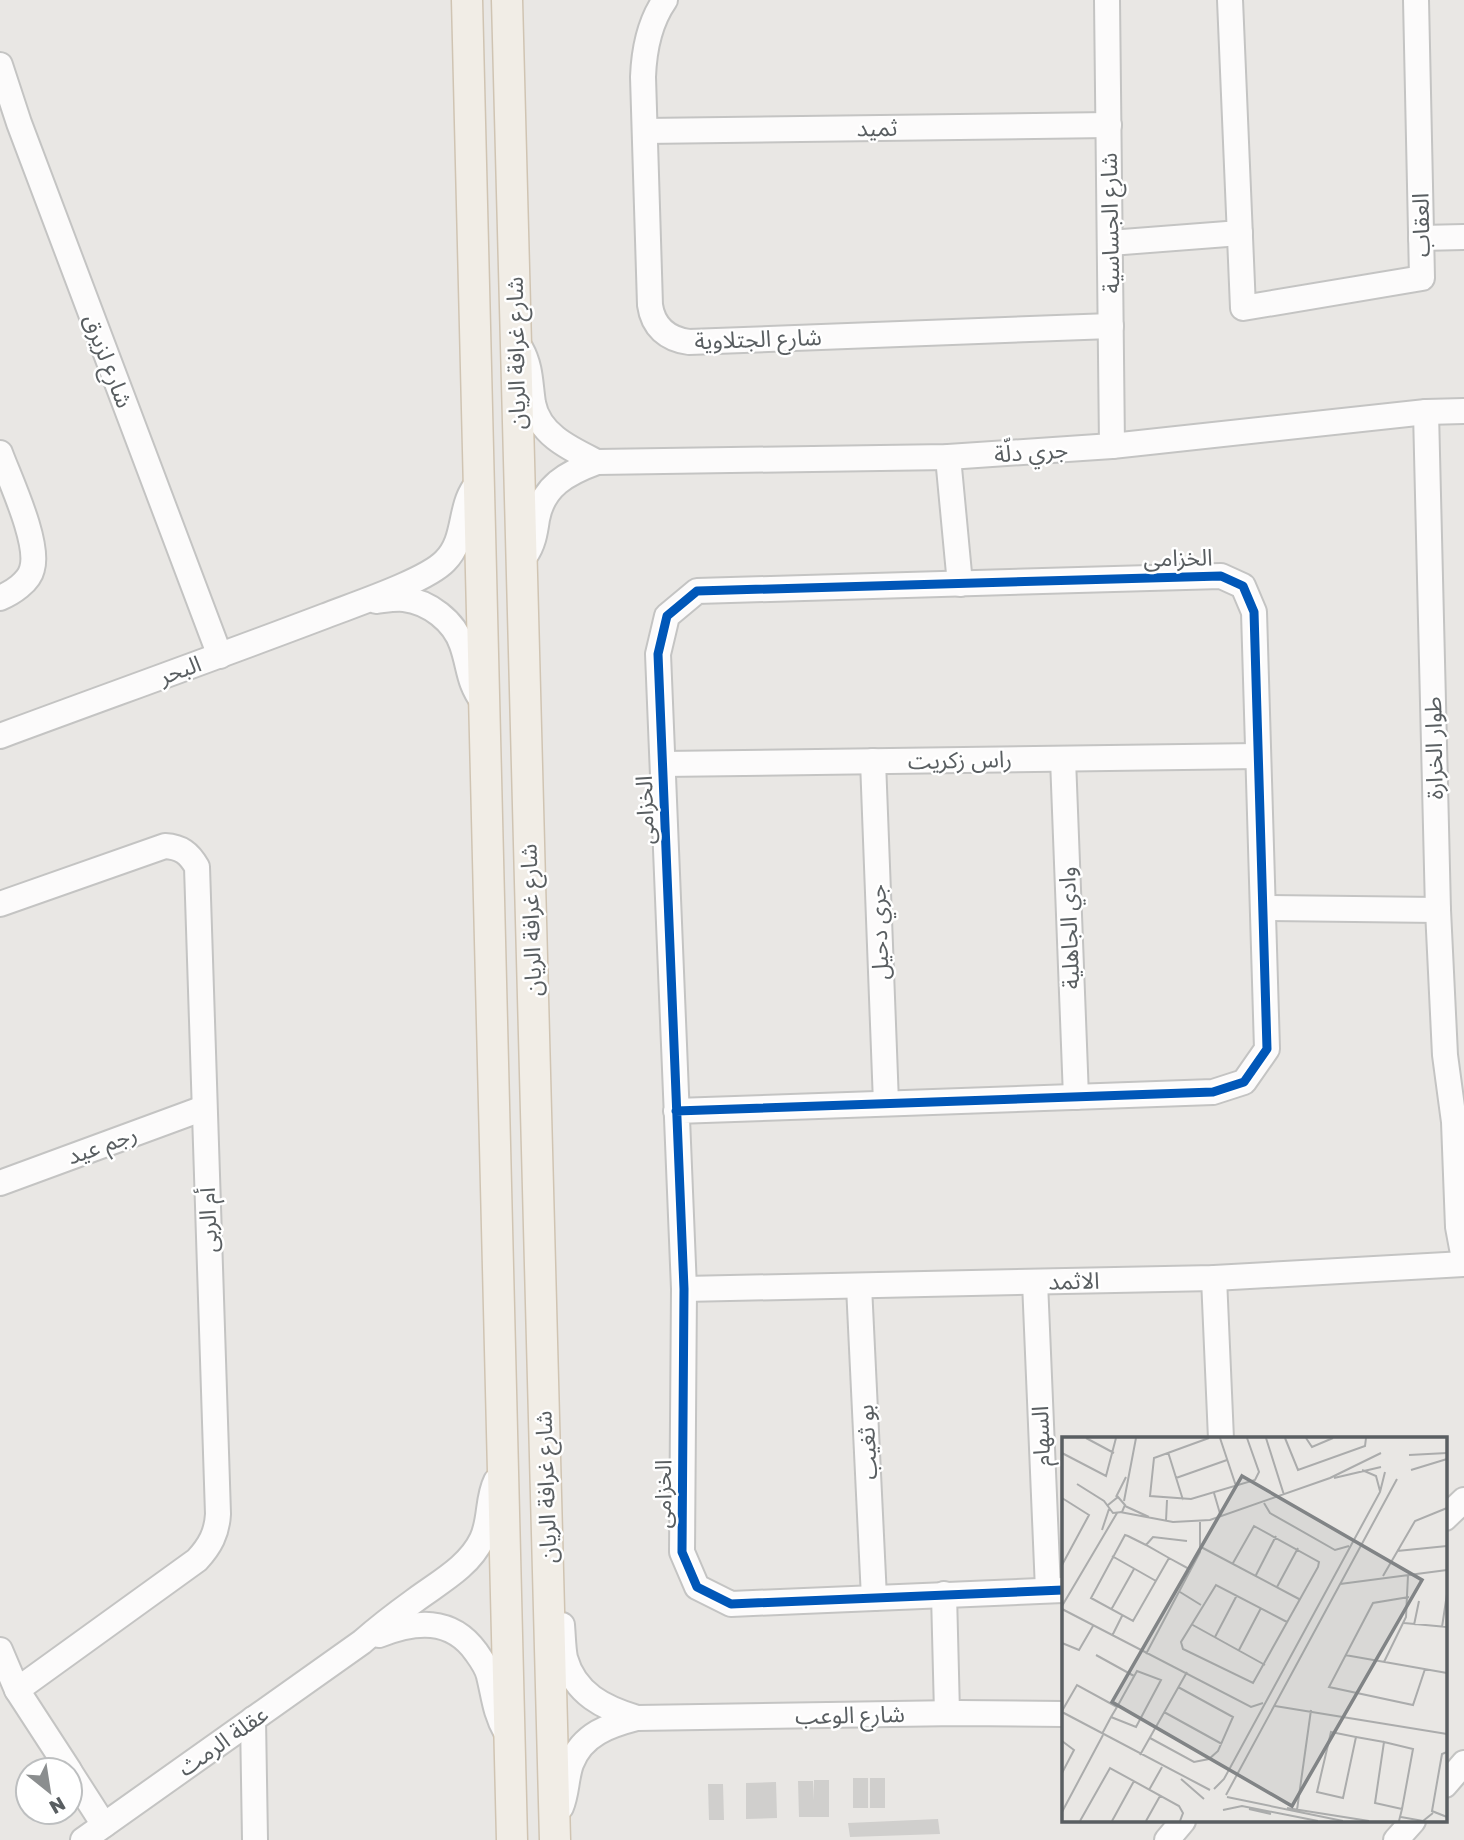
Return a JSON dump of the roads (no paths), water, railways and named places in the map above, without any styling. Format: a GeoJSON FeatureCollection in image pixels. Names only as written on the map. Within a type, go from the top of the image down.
{"type":"FeatureCollection","features":[{"type":"Feature","properties":{"kind":"main road","name":"شارع غرافة الريان"},"geometry":{"type":"LineString","coordinates":[[467,0],[512,1840]]}},
{"type":"Feature","properties":{"kind":"main road","name":"شارع غرافة الريان"},"geometry":{"type":"LineString","coordinates":[[507,0],[554,1828]]}},
{"type":"Feature","properties":{"kind":"street","name":"شارع الجتلاوية"},"geometry":{"type":"LineString","coordinates":[[665,0],[653,22],[643,59],[651,313],[659,328],[672,338],[689,342],[1111,326]]}},
{"type":"Feature","properties":{"kind":"street","name":"شارع الجساسية"},"geometry":{"type":"LineString","coordinates":[[1107,0],[1112,446]]}},
{"type":"Feature","properties":{"kind":"street","name":"العقاب"},"geometry":{"type":"LineString","coordinates":[[1230,0],[1243,308],[1422,278],[1416,0]]}},
{"type":"Feature","properties":{"kind":"street","name":"شارع لزيرق"},"geometry":{"type":"LineString","coordinates":[[0,65],[9,127],[220,656]]}},
{"type":"Feature","properties":{"kind":"street","name":"ثميد"},"geometry":{"type":"LineString","coordinates":[[645,131],[1109,125]]}},
{"type":"Feature","properties":{"kind":"street"},"geometry":{"type":"LineString","coordinates":[[1110,243],[1240,233]]}},
{"type":"Feature","properties":{"kind":"street"},"geometry":{"type":"LineString","coordinates":[[1422,238],[1464,237]]}},
{"type":"Feature","properties":{"kind":"street","name":"جري دلّة"},"geometry":{"type":"LineString","coordinates":[[515,341],[527,360],[534,404],[542,423],[559,442],[597,461]]}},
{"type":"Feature","properties":{"kind":"street","name":"جري دلّة"},"geometry":{"type":"LineString","coordinates":[[521,560],[533,541],[539,508],[549,490],[566,475],[597,461],[948,457],[1112,446],[1426,412],[1464,411]]}},
{"type":"Feature","properties":{"kind":"street","name":"طوار الخرارة"},"geometry":{"type":"LineString","coordinates":[[1426,412],[1444,1055],[1456,1083],[1458,1227],[1464,1261]]}},
{"type":"Feature","properties":{"kind":"street"},"geometry":{"type":"LineString","coordinates":[[0,453],[34,548],[32,571],[20,586],[0,598]]}},
{"type":"Feature","properties":{"kind":"street"},"geometry":{"type":"LineString","coordinates":[[948,457],[960,583]]}},
{"type":"Feature","properties":{"kind":"street","name":"البحر"},"geometry":{"type":"LineString","coordinates":[[0,736],[220,656],[422,576],[445,560],[461,534],[466,506],[477,483]]}},
{"type":"Feature","properties":{"kind":"street","name":"الخزامى"},"geometry":{"type":"LineString","coordinates":[[676,1111],[1213,1092],[1244,1082],[1267,1049],[1254,612],[1243,586],[1222,576],[697,591],[667,616],[658,654],[676,1111],[684,1289],[682,1552],[697,1587],[731,1604],[1056,1590]]}},
{"type":"Feature","properties":{"kind":"street","name":"البحر"},"geometry":{"type":"LineString","coordinates":[[358,603],[402,599],[430,608],[443,617],[461,641],[470,680],[484,702]]}},
{"type":"Feature","properties":{"kind":"street","name":"راس زكريت"},"geometry":{"type":"LineString","coordinates":[[663,764],[1258,756]]}},
{"type":"Feature","properties":{"kind":"street","name":"وادي الجاهلية"},"geometry":{"type":"LineString","coordinates":[[1063,758],[1076,1097]]}},
{"type":"Feature","properties":{"kind":"street","name":"جري دحيل"},"geometry":{"type":"LineString","coordinates":[[873,761],[886,1103]]}},
{"type":"Feature","properties":{"kind":"street","name":"أم الربى"},"geometry":{"type":"LineString","coordinates":[[0,904],[165,846],[175,847],[192,858],[198,877],[217,1527],[212,1541],[197,1560],[17,1690]]}},
{"type":"Feature","properties":{"kind":"street"},"geometry":{"type":"LineString","coordinates":[[1263,908],[1438,910]]}},
{"type":"Feature","properties":{"kind":"street","name":"رجم عيد"},"geometry":{"type":"LineString","coordinates":[[0,1183],[204,1108]]}},
{"type":"Feature","properties":{"kind":"street","name":"الاثمد"},"geometry":{"type":"LineString","coordinates":[[684,1289],[1214,1278],[1464,1261]]}},
{"type":"Feature","properties":{"kind":"street"},"geometry":{"type":"LineString","coordinates":[[1214,1278],[1221,1437]]}},
{"type":"Feature","properties":{"kind":"street","name":"السهام"},"geometry":{"type":"LineString","coordinates":[[1035,1282],[1056,1590]]}},
{"type":"Feature","properties":{"kind":"street","name":"بو ثغيب"},"geometry":{"type":"LineString","coordinates":[[859,1286],[874,1598]]}},
{"type":"Feature","properties":{"kind":"street","name":"عقلة الرمث"},"geometry":{"type":"LineString","coordinates":[[83,1840],[362,1642],[391,1617],[443,1580],[473,1553],[488,1522],[491,1491],[502,1472]]}},
{"type":"Feature","properties":{"kind":"street"},"geometry":{"type":"LineString","coordinates":[[944,1594],[947,1713]]}},
{"type":"Feature","properties":{"kind":"street","name":"شارع الوعب"},"geometry":{"type":"LineString","coordinates":[[549,1602],[561,1623],[565,1656],[582,1689],[610,1710],[637,1718]]}},
{"type":"Feature","properties":{"kind":"street","name":"عقلة الرمث"},"geometry":{"type":"LineString","coordinates":[[362,1642],[402,1626],[418,1624],[434,1625],[461,1636],[471,1645],[486,1667],[499,1720],[508,1735]]}},
{"type":"Feature","properties":{"kind":"street"},"geometry":{"type":"LineString","coordinates":[[0,1650],[17,1690],[59,1756]]}},
{"type":"Feature","properties":{"kind":"street","name":"شارع الوعب"},"geometry":{"type":"LineString","coordinates":[[554,1828],[565,1798],[572,1762],[585,1742],[613,1724],[637,1718],[1062,1714]]}},
{"type":"Feature","properties":{"kind":"street"},"geometry":{"type":"LineString","coordinates":[[253,1719],[255,1840]]}},
{"type":"Feature","properties":{"kind":"street"},"geometry":{"type":"LineString","coordinates":[[1446,1784],[1464,1763]]}},
{"type":"Feature","properties":{"kind":"street"},"geometry":{"type":"LineString","coordinates":[[84,1794],[104,1825]]}},
{"type":"Feature","properties":{"kind":"street"},"geometry":{"type":"LineString","coordinates":[[1167,1840],[1182,1822]]}},
{"type":"Feature","properties":{"kind":"street"},"geometry":{"type":"LineString","coordinates":[[1396,1840],[1412,1822]]}}]}
